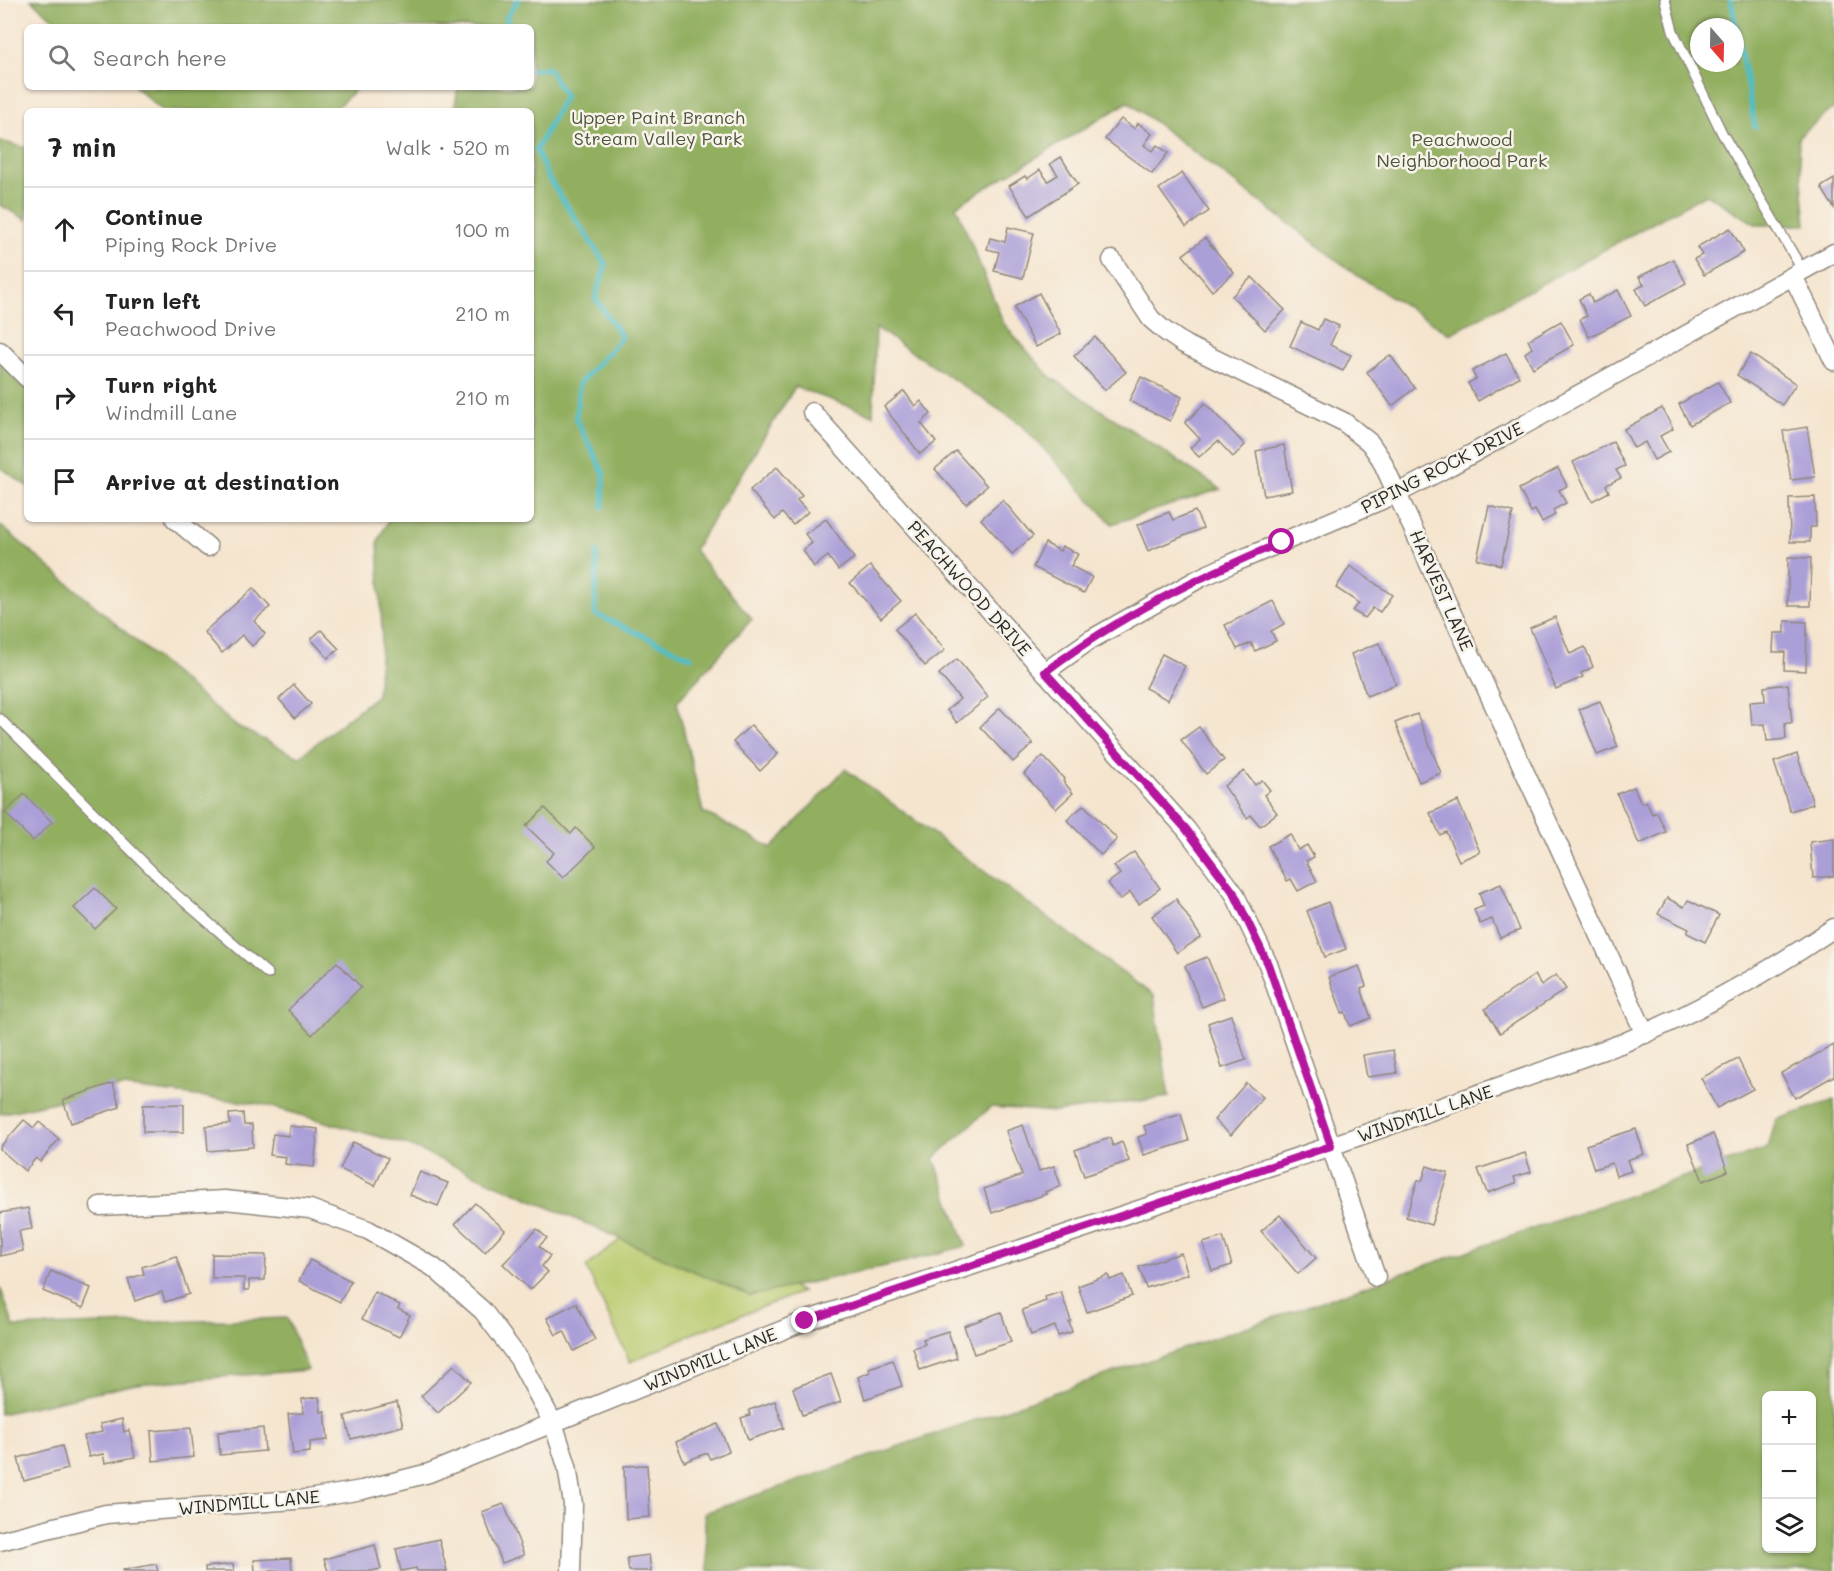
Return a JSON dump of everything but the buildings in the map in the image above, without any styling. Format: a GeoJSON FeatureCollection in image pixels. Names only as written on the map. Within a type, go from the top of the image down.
{"type":"FeatureCollection","features":[{"type":"Feature","properties":{"kind":"street","name":"PIPING ROCK DRIVE"},"geometry":{"type":"LineString","coordinates":[[1045,672],[1090,640],[1200,578],[1398,493],[1834,253]]}},
{"type":"Feature","properties":{"kind":"street","name":"HARVEST LANE"},"geometry":{"type":"LineString","coordinates":[[1112,260],[1151,319],[1165,331],[1184,344],[1344,422],[1370,443],[1398,493],[1645,1034]]}},
{"type":"Feature","properties":{"kind":"street"},"geometry":{"type":"LineString","coordinates":[[1798,274],[1834,361]]}},
{"type":"Feature","properties":{"kind":"street"},"geometry":{"type":"LineString","coordinates":[[0,351],[24,375]]}},
{"type":"Feature","properties":{"kind":"street","name":"PEACHWOOD DRIVE"},"geometry":{"type":"LineString","coordinates":[[812,412],[1186,829],[1234,893],[1268,964],[1376,1277]]}},
{"type":"Feature","properties":{"kind":"street"},"geometry":{"type":"LineString","coordinates":[[179,522],[208,547]]}},
{"type":"Feature","properties":{"kind":"street","name":"WINDMILL LANE"},"geometry":{"type":"LineString","coordinates":[[0,1541],[106,1514],[308,1499],[362,1490],[429,1473],[805,1321],[1331,1146],[1623,1043],[1697,1009],[1755,977],[1834,928]]}},
{"type":"Feature","properties":{"kind":"street"},"geometry":{"type":"LineString","coordinates":[[100,1206],[225,1200],[310,1209],[368,1230],[433,1267],[483,1311],[519,1359],[553,1423],[567,1466],[573,1504],[571,1571]]}},
{"type":"Feature","properties":{"kind":"lane"},"geometry":{"type":"LineString","coordinates":[[1665,0],[1673,31],[1722,133],[1798,274]]}},
{"type":"Feature","properties":{"kind":"lane"},"geometry":{"type":"LineString","coordinates":[[0,718],[171,890],[268,974]]}},
{"type":"Feature","properties":{"kind":"green space"},"geometry":{"type":"Polygon","coordinates":[[[31,0],[1834,0],[1834,108],[1798,137],[1806,225],[1757,225],[1706,194],[1450,334],[1358,276],[1128,102],[956,206],[1004,324],[1049,376],[1221,489],[1112,524],[1021,424],[876,328],[873,415],[795,387],[694,550],[752,619],[677,702],[703,812],[772,848],[845,769],[1154,996],[1169,1097],[1056,1112],[991,1107],[934,1158],[966,1246],[750,1296],[405,1144],[261,1104],[122,1087],[0,1114],[0,525],[236,726],[299,757],[377,695],[382,632],[378,541],[388,522],[534,522],[534,108],[454,108],[458,90],[534,90],[534,24],[59,24],[31,0]]]}},
{"type":"Feature","properties":{"kind":"green space"},"geometry":{"type":"Polygon","coordinates":[[[138,90],[355,90],[336,108],[160,108],[138,90]]]}},
{"type":"Feature","properties":{"kind":"green space"},"geometry":{"type":"Polygon","coordinates":[[[0,141],[24,147],[24,218],[0,205],[0,141]]]}},
{"type":"Feature","properties":{"kind":"green space"},"geometry":{"type":"Polygon","coordinates":[[[0,357],[24,369],[24,484],[0,467],[0,357]]]}},
{"type":"Feature","properties":{"kind":"green space"},"geometry":{"type":"Polygon","coordinates":[[[1834,1100],[1834,1571],[708,1571],[704,1513],[1768,1148],[1776,1120],[1834,1100]]]}},
{"type":"Feature","properties":{"kind":"green space"},"geometry":{"type":"Polygon","coordinates":[[[643,1221],[802,1292],[694,1333],[630,1362],[586,1267],[643,1221]]]}},
{"type":"Feature","properties":{"kind":"green space"},"geometry":{"type":"Polygon","coordinates":[[[0,1287],[14,1327],[287,1318],[308,1370],[136,1384],[0,1414],[0,1287]]]}},
{"type":"Feature","properties":{"kind":"waterway"},"geometry":{"type":"LineString","coordinates":[[508,24],[506,18],[518,0]]}},
{"type":"Feature","properties":{"kind":"waterway"},"geometry":{"type":"LineString","coordinates":[[1731,0],[1755,127]]}},
{"type":"Feature","properties":{"kind":"waterway"},"geometry":{"type":"LineString","coordinates":[[534,70],[548,68],[565,96],[536,150],[549,179],[606,265],[595,298],[622,337],[579,384],[576,419],[604,474],[603,507]]}},
{"type":"Feature","properties":{"kind":"waterway"},"geometry":{"type":"LineString","coordinates":[[597,552],[595,614],[691,657]]}},
{"type":"Feature","properties":{"kind":"route"},"geometry":{"type":"LineString","coordinates":[[805,1321],[1331,1146],[1268,964],[1234,893],[1186,829],[1045,672],[1090,640],[1161,599],[1233,562],[1282,542]]}},
{"type":"Feature","properties":{"kind":"park label","name":"Upper Paint Branch Stream Valley Park"},"geometry":{"type":"Point","coordinates":[658,127]}},
{"type":"Feature","properties":{"kind":"park label","name":"Peachwood Neighborhood Park"},"geometry":{"type":"Point","coordinates":[1462,149]}}]}
